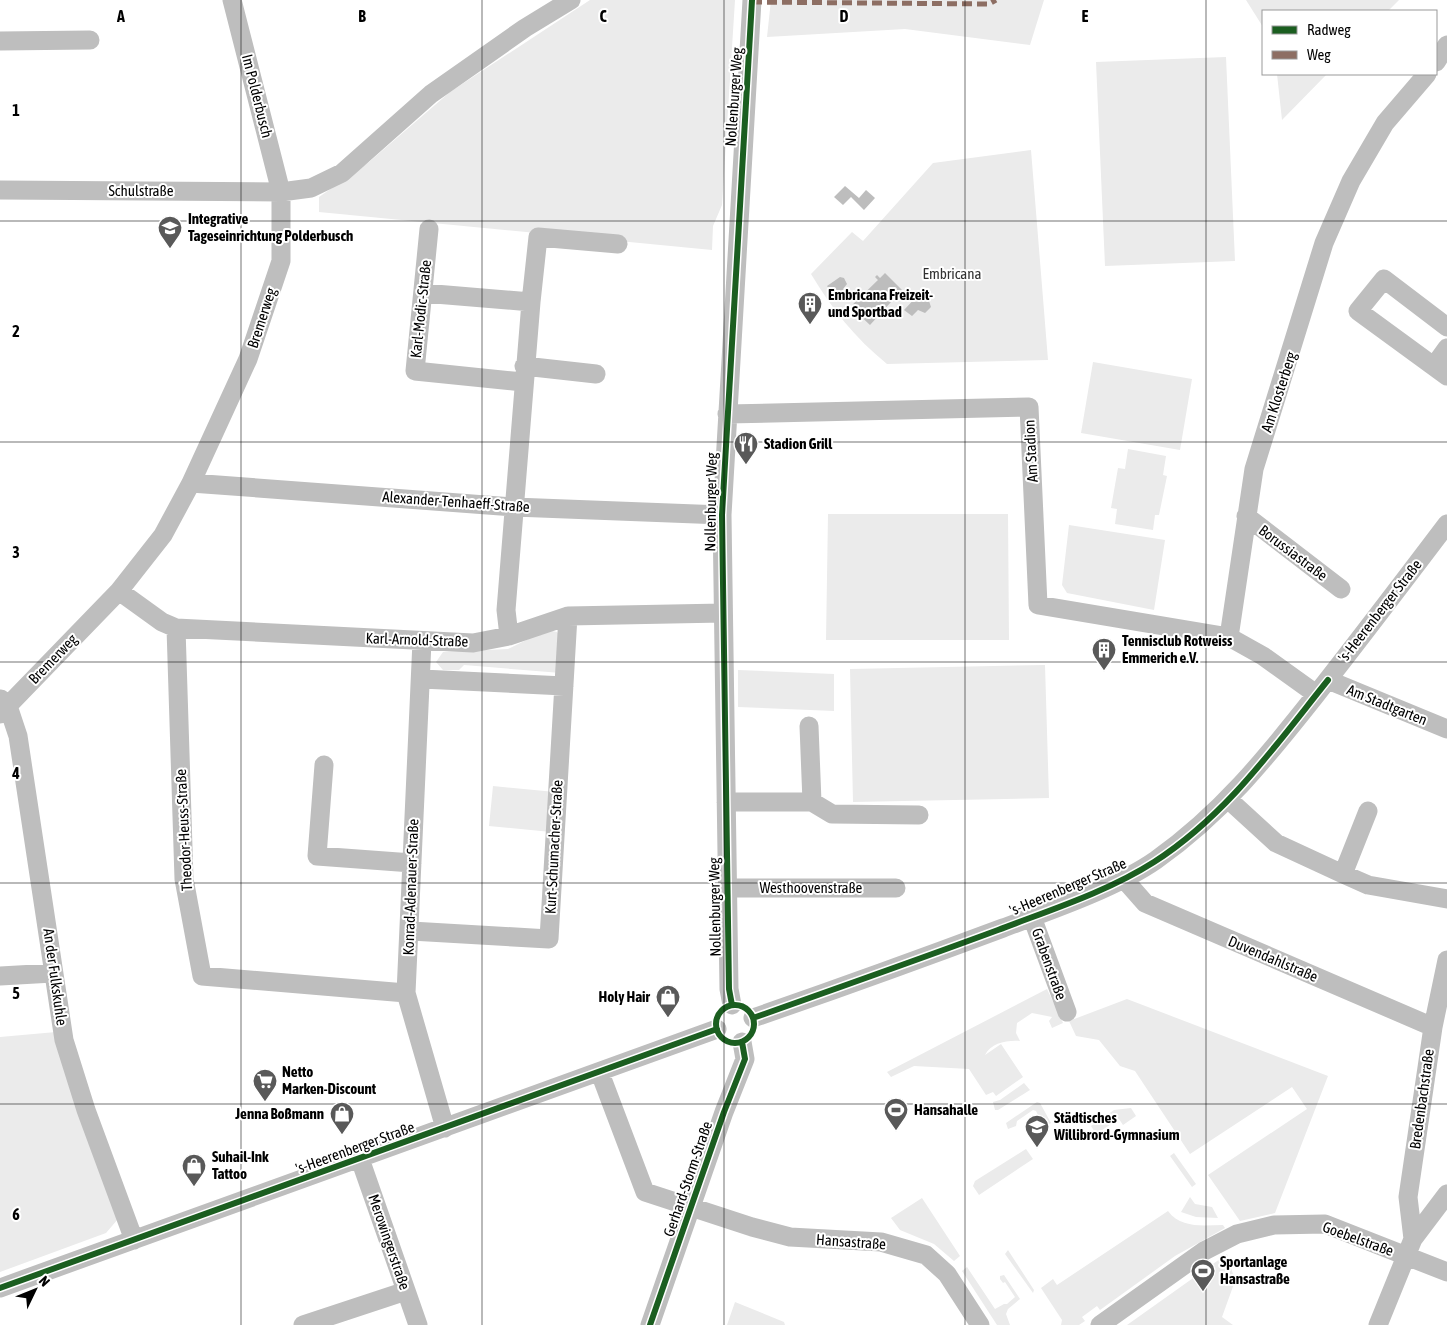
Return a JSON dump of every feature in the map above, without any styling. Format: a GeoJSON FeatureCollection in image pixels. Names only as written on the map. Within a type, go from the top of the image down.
{"type":"FeatureCollection","features":[{"type":"Feature","properties":{"kind":"street","name":"Im Polderbusch"},"geometry":{"type":"LineString","coordinates":[[232,0],[282,192]]}},
{"type":"Feature","properties":{"kind":"street"},"geometry":{"type":"LineString","coordinates":[[282,192],[311,188],[342,173],[431,94],[525,28],[571,0]]}},
{"type":"Feature","properties":{"kind":"street","name":"Nollenburger Weg"},"geometry":{"type":"LineString","coordinates":[[732,1005],[729,989],[726,888],[722,515],[726,414],[752,0]]}},
{"type":"Feature","properties":{"kind":"street"},"geometry":{"type":"LineString","coordinates":[[0,41],[90,40]]}},
{"type":"Feature","properties":{"kind":"street"},"geometry":{"type":"LineString","coordinates":[[1437,60],[1447,45]]}},
{"type":"Feature","properties":{"kind":"street","name":"Am Klosterberg"},"geometry":{"type":"LineString","coordinates":[[1229,637],[1254,469],[1324,243],[1351,180],[1385,123],[1426,75]]}},
{"type":"Feature","properties":{"kind":"street","name":"Schulstraße"},"geometry":{"type":"LineString","coordinates":[[0,190],[282,192]]}},
{"type":"Feature","properties":{"kind":"street","name":"Bremerweg"},"geometry":{"type":"LineString","coordinates":[[3,706],[119,591],[163,535],[191,483],[248,359],[281,261],[282,192]]}},
{"type":"Feature","properties":{"kind":"street","name":"Karl-Modic-Straße"},"geometry":{"type":"LineString","coordinates":[[429,229],[415,371],[523,374]]}},
{"type":"Feature","properties":{"kind":"street"},"geometry":{"type":"LineString","coordinates":[[509,636],[506,610],[523,374],[538,237],[618,244]]}},
{"type":"Feature","properties":{"kind":"street"},"geometry":{"type":"LineString","coordinates":[[1447,327],[1384,279],[1358,311],[1440,371],[1447,348]]}},
{"type":"Feature","properties":{"kind":"street"},"geometry":{"type":"LineString","coordinates":[[423,294],[531,302]]}},
{"type":"Feature","properties":{"kind":"street"},"geometry":{"type":"LineString","coordinates":[[523,374],[596,374]]}},
{"type":"Feature","properties":{"kind":"street","name":"Am Stadion"},"geometry":{"type":"LineString","coordinates":[[726,414],[1028,407],[1038,605],[1229,637]]}},
{"type":"Feature","properties":{"kind":"street","name":"Alexander-Tenhaeff-Straße"},"geometry":{"type":"LineString","coordinates":[[191,483],[514,507],[722,515]]}},
{"type":"Feature","properties":{"kind":"street","name":"Borussiastraße"},"geometry":{"type":"LineString","coordinates":[[1246,516],[1341,589]]}},
{"type":"Feature","properties":{"kind":"street","name":"'s-Heerenberger Straße"},"geometry":{"type":"LineString","coordinates":[[753,1018],[850,985],[1032,917],[1123,878],[1153,862],[1179,843],[1229,800],[1269,755],[1447,524]]}},
{"type":"Feature","properties":{"kind":"street","name":"Karl-Arnold-Straße"},"geometry":{"type":"LineString","coordinates":[[119,591],[162,622],[176,628],[473,643],[509,636],[568,616],[722,613]]}},
{"type":"Feature","properties":{"kind":"street","name":"Kurt-Schumacher-Straße"},"geometry":{"type":"LineString","coordinates":[[410,931],[549,939],[568,616]]}},
{"type":"Feature","properties":{"kind":"street","name":"Theodor-Heuss-Straße"},"geometry":{"type":"LineString","coordinates":[[176,628],[184,879],[202,976],[406,993]]}},
{"type":"Feature","properties":{"kind":"street"},"geometry":{"type":"LineString","coordinates":[[1229,637],[1322,687]]}},
{"type":"Feature","properties":{"kind":"street","name":"Konrad-Adenauer-Straße"},"geometry":{"type":"LineString","coordinates":[[422,641],[422,679],[406,993],[445,1128]]}},
{"type":"Feature","properties":{"kind":"street"},"geometry":{"type":"LineString","coordinates":[[422,679],[564,686]]}},
{"type":"Feature","properties":{"kind":"street","name":"Am Stadtgarten"},"geometry":{"type":"LineString","coordinates":[[1322,687],[1447,729]]}},
{"type":"Feature","properties":{"kind":"street","name":"An der Fulkskuhle"},"geometry":{"type":"LineString","coordinates":[[3,706],[18,736],[45,902],[53,973],[64,1040],[134,1240]]}},
{"type":"Feature","properties":{"kind":"street"},"geometry":{"type":"LineString","coordinates":[[809,726],[812,802]]}},
{"type":"Feature","properties":{"kind":"street"},"geometry":{"type":"LineString","coordinates":[[324,765],[317,856],[412,863]]}},
{"type":"Feature","properties":{"kind":"street"},"geometry":{"type":"LineString","coordinates":[[1229,800],[1276,843],[1343,874],[1368,885],[1447,899]]}},
{"type":"Feature","properties":{"kind":"street"},"geometry":{"type":"LineString","coordinates":[[726,802],[812,802],[832,814],[918,815]]}},
{"type":"Feature","properties":{"kind":"street"},"geometry":{"type":"LineString","coordinates":[[1343,874],[1368,811]]}},
{"type":"Feature","properties":{"kind":"street","name":"Duvendahlstraße"},"geometry":{"type":"LineString","coordinates":[[1123,878],[1145,903],[1433,1027]]}},
{"type":"Feature","properties":{"kind":"street","name":"Westhoovenstraße"},"geometry":{"type":"LineString","coordinates":[[726,888],[896,888]]}},
{"type":"Feature","properties":{"kind":"street","name":"Grabenstraße"},"geometry":{"type":"LineString","coordinates":[[1032,917],[1067,1012]]}},
{"type":"Feature","properties":{"kind":"street","name":"Bredenbachstraße"},"geometry":{"type":"LineString","coordinates":[[1413,1239],[1408,1197],[1433,1027],[1447,960]]}},
{"type":"Feature","properties":{"kind":"street"},"geometry":{"type":"LineString","coordinates":[[0,976],[53,973]]}},
{"type":"Feature","properties":{"kind":"street"},"geometry":{"type":"LineString","coordinates":[[732,1005],[746,1008],[753,1018],[752,1034],[742,1042],[726,1040],[717,1029],[718,1017],[724,1008],[732,1005]]}},
{"type":"Feature","properties":{"kind":"street","name":"'s-Heerenberger Straße"},"geometry":{"type":"LineString","coordinates":[[0,1288],[360,1160],[717,1029]]}},
{"type":"Feature","properties":{"kind":"street","name":"Gerhard-Storm-Straße"},"geometry":{"type":"LineString","coordinates":[[650,1325],[746,1059],[742,1042]]}},
{"type":"Feature","properties":{"kind":"street"},"geometry":{"type":"LineString","coordinates":[[600,1073],[645,1192],[691,1207]]}},
{"type":"Feature","properties":{"kind":"street","name":"Merowingerstraße"},"geometry":{"type":"LineString","coordinates":[[360,1160],[418,1325]]}},
{"type":"Feature","properties":{"kind":"street"},"geometry":{"type":"LineString","coordinates":[[1378,1325],[1413,1239],[1447,1194]]}},
{"type":"Feature","properties":{"kind":"street","name":"Hansastraße"},"geometry":{"type":"LineString","coordinates":[[691,1207],[790,1237],[881,1242],[926,1255],[947,1274],[980,1325]]}},
{"type":"Feature","properties":{"kind":"street","name":"Goebelstraße"},"geometry":{"type":"LineString","coordinates":[[1100,1325],[1204,1251],[1237,1234],[1274,1225],[1325,1224],[1447,1272]]}},
{"type":"Feature","properties":{"kind":"street"},"geometry":{"type":"LineString","coordinates":[[303,1325],[406,1291]]}},
{"type":"Feature","properties":{"kind":"green space"},"geometry":{"type":"Polygon","coordinates":[[[590,0],[735,0],[722,205],[713,226],[712,250],[319,212],[319,197],[369,162],[450,92],[590,0]]]}},
{"type":"Feature","properties":{"kind":"green space"},"geometry":{"type":"Polygon","coordinates":[[[771,0],[1044,0],[1030,45],[905,29],[767,37],[771,0]]]}},
{"type":"Feature","properties":{"kind":"green space"},"geometry":{"type":"Polygon","coordinates":[[[1246,0],[1399,0],[1389,10],[1262,10],[1262,25],[1246,0]]]}},
{"type":"Feature","properties":{"kind":"green space"},"geometry":{"type":"Polygon","coordinates":[[[1226,57],[1235,261],[1105,266],[1096,62],[1226,57]]]}},
{"type":"Feature","properties":{"kind":"green space"},"geometry":{"type":"Polygon","coordinates":[[[1277,75],[1326,75],[1282,120],[1277,75]]]}},
{"type":"Feature","properties":{"kind":"green space","name":"Embricana"},"geometry":{"type":"Polygon","coordinates":[[[1031,150],[1048,360],[887,364],[845,322],[811,274],[852,232],[863,241],[933,163],[1031,150]]]}},
{"type":"Feature","properties":{"kind":"green space"},"geometry":{"type":"Polygon","coordinates":[[[1093,362],[1192,379],[1180,450],[1081,433],[1093,362]]]}},
{"type":"Feature","properties":{"kind":"green space"},"geometry":{"type":"Polygon","coordinates":[[[1128,449],[1166,456],[1163,475],[1167,476],[1159,515],[1155,515],[1153,530],[1115,524],[1117,509],[1111,508],[1118,468],[1125,469],[1128,449]]]}},
{"type":"Feature","properties":{"kind":"green space"},"geometry":{"type":"Polygon","coordinates":[[[828,514],[1008,514],[1009,640],[826,640],[828,514]]]}},
{"type":"Feature","properties":{"kind":"green space"},"geometry":{"type":"Polygon","coordinates":[[[1069,525],[1165,540],[1154,610],[1067,593],[1062,585],[1069,525]]]}},
{"type":"Feature","properties":{"kind":"green space"},"geometry":{"type":"Polygon","coordinates":[[[547,630],[557,632],[562,638],[561,673],[464,665],[459,670],[443,670],[436,662],[443,652],[508,649],[547,630]]]}},
{"type":"Feature","properties":{"kind":"green space"},"geometry":{"type":"Polygon","coordinates":[[[1045,665],[1049,798],[853,802],[850,669],[1045,665]]]}},
{"type":"Feature","properties":{"kind":"green space"},"geometry":{"type":"Polygon","coordinates":[[[738,670],[834,674],[834,711],[738,707],[738,670]]]}},
{"type":"Feature","properties":{"kind":"green space"},"geometry":{"type":"Polygon","coordinates":[[[493,786],[555,792],[551,832],[489,826],[493,786]]]}},
{"type":"Feature","properties":{"kind":"green space"},"geometry":{"type":"Polygon","coordinates":[[[1047,989],[1063,1023],[1052,1028],[1049,1021],[1052,1017],[1032,1013],[1017,1023],[1016,1033],[1020,1041],[1000,1043],[988,1051],[985,1055],[1001,1044],[1023,1077],[996,1096],[993,1092],[986,1095],[969,1069],[914,1066],[891,1077],[887,1072],[1047,989]]]}},
{"type":"Feature","properties":{"kind":"green space"},"geometry":{"type":"Polygon","coordinates":[[[1127,999],[1328,1076],[1275,1213],[1240,1221],[1208,1175],[1307,1109],[1292,1087],[1190,1154],[1135,1071],[1120,1066],[1099,1040],[1076,1036],[1069,1021],[1127,999]]]}},
{"type":"Feature","properties":{"kind":"green space"},"geometry":{"type":"Polygon","coordinates":[[[56,1032],[118,1219],[106,1233],[0,1272],[0,1037],[56,1032]]]}},
{"type":"Feature","properties":{"kind":"green space"},"geometry":{"type":"Polygon","coordinates":[[[1024,1083],[1030,1090],[995,1110],[993,1102],[1000,1100],[1024,1083]]]}},
{"type":"Feature","properties":{"kind":"green space"},"geometry":{"type":"Polygon","coordinates":[[[1037,1102],[1040,1103],[1051,1123],[1046,1126],[1043,1125],[1036,1111],[1033,1110],[1017,1121],[1016,1126],[1008,1129],[1006,1123],[1037,1102]]]}},
{"type":"Feature","properties":{"kind":"green space"},"geometry":{"type":"Polygon","coordinates":[[[1131,1108],[1136,1116],[1123,1125],[1119,1119],[1096,1134],[1091,1126],[1114,1110],[1131,1108]]]}},
{"type":"Feature","properties":{"kind":"green space"},"geometry":{"type":"Polygon","coordinates":[[[1026,1149],[1033,1159],[979,1195],[973,1186],[975,1181],[1026,1149]]]}},
{"type":"Feature","properties":{"kind":"green space"},"geometry":{"type":"Polygon","coordinates":[[[1174,1153],[1196,1184],[1192,1187],[1170,1156],[1174,1153]]]}},
{"type":"Feature","properties":{"kind":"green space"},"geometry":{"type":"Polygon","coordinates":[[[1190,1197],[1195,1204],[1212,1207],[1218,1218],[1196,1217],[1181,1212],[1190,1197]]]}},
{"type":"Feature","properties":{"kind":"green space"},"geometry":{"type":"Polygon","coordinates":[[[922,1198],[960,1256],[954,1261],[934,1244],[900,1230],[891,1218],[922,1198]]]}},
{"type":"Feature","properties":{"kind":"green space"},"geometry":{"type":"Polygon","coordinates":[[[1168,1211],[1179,1221],[1193,1225],[1223,1225],[1225,1228],[1175,1256],[1100,1310],[1097,1306],[1082,1317],[1085,1321],[1079,1325],[1061,1325],[1062,1320],[1041,1288],[1053,1279],[1057,1285],[1168,1211]]]}},
{"type":"Feature","properties":{"kind":"green space"},"geometry":{"type":"Polygon","coordinates":[[[1008,1250],[1034,1290],[1033,1293],[1005,1254],[1008,1250]]]}},
{"type":"Feature","properties":{"kind":"green space","name":"Sportanlage Hansastraße"},"geometry":{"type":"Polygon","coordinates":[[[1227,1254],[1235,1281],[1222,1317],[1233,1325],[1127,1325],[1227,1254]]]}},
{"type":"Feature","properties":{"kind":"green space"},"geometry":{"type":"Polygon","coordinates":[[[967,1267],[995,1309],[1007,1304],[1015,1297],[1005,1282],[1003,1283],[1000,1279],[1000,1276],[1004,1275],[1020,1299],[1008,1309],[1006,1314],[1010,1325],[997,1325],[962,1271],[967,1267]]]}},
{"type":"Feature","properties":{"kind":"green space"},"geometry":{"type":"Polygon","coordinates":[[[735,1302],[784,1322],[785,1325],[727,1325],[735,1302]]]}},
{"type":"Feature","properties":{"kind":"shaded area"},"geometry":{"type":"Polygon","coordinates":[[[845,186],[859,198],[866,190],[875,198],[864,210],[851,197],[843,205],[834,197],[845,186]]]}},
{"type":"Feature","properties":{"kind":"shaded area"},"geometry":{"type":"Polygon","coordinates":[[[885,273],[902,290],[870,325],[854,310],[852,312],[848,309],[878,280],[875,277],[877,275],[880,278],[885,273]]]}},
{"type":"Feature","properties":{"kind":"shaded area"},"geometry":{"type":"Polygon","coordinates":[[[840,277],[844,278],[847,284],[843,289],[846,297],[843,300],[834,295],[827,286],[840,277]]]}},
{"type":"Feature","properties":{"kind":"shaded area"},"geometry":{"type":"Polygon","coordinates":[[[920,293],[929,301],[931,307],[925,313],[918,310],[912,316],[904,310],[920,293]]]}},
{"type":"Feature","properties":{"kind":"marked path"},"geometry":{"type":"LineString","coordinates":[[752,2],[989,4],[996,0]]}},
{"type":"Feature","properties":{"kind":"cycle path"},"geometry":{"type":"LineString","coordinates":[[732,1005],[729,989],[722,515],[752,0]]}},
{"type":"Feature","properties":{"kind":"cycle path"},"geometry":{"type":"LineString","coordinates":[[753,1018],[1058,908],[1136,873],[1180,844],[1227,802],[1269,754],[1328,680]]}},
{"type":"Feature","properties":{"kind":"cycle path"},"geometry":{"type":"LineString","coordinates":[[735,1005],[748,1011],[754,1024],[748,1037],[735,1043],[722,1037],[716,1024],[722,1011],[735,1005]]}},
{"type":"Feature","properties":{"kind":"cycle path"},"geometry":{"type":"LineString","coordinates":[[0,1288],[717,1029]]}},
{"type":"Feature","properties":{"kind":"cycle path"},"geometry":{"type":"LineString","coordinates":[[650,1325],[724,1112],[745,1059],[742,1042]]}},
{"type":"Feature","properties":{"kind":"place","name":"Integrative Tageseinrichtung Polderbusch"},"geometry":{"type":"Point","coordinates":[170,249]}},
{"type":"Feature","properties":{"kind":"place","name":"Embricana Freizeit- und Sportbad"},"geometry":{"type":"Point","coordinates":[810,325]}},
{"type":"Feature","properties":{"kind":"place","name":"Stadion Grill"},"geometry":{"type":"Point","coordinates":[746,465]}},
{"type":"Feature","properties":{"kind":"place","name":"Tennisclub Rotweiss Emmerich e.V."},"geometry":{"type":"Point","coordinates":[1104,671]}},
{"type":"Feature","properties":{"kind":"place","name":"Holy Hair"},"geometry":{"type":"Point","coordinates":[668,1018]}},
{"type":"Feature","properties":{"kind":"place","name":"Netto Marken-Discount"},"geometry":{"type":"Point","coordinates":[265,1102]}},
{"type":"Feature","properties":{"kind":"place","name":"Hansahalle"},"geometry":{"type":"Point","coordinates":[896,1131]}},
{"type":"Feature","properties":{"kind":"place","name":"Jenna Boßmann"},"geometry":{"type":"Point","coordinates":[342,1135]}},
{"type":"Feature","properties":{"kind":"place","name":"Städtisches Willibrord-Gymnasium"},"geometry":{"type":"Point","coordinates":[1037,1148]}},
{"type":"Feature","properties":{"kind":"place","name":"Suhail-Ink Tattoo"},"geometry":{"type":"Point","coordinates":[194,1187]}},
{"type":"Feature","properties":{"kind":"place","name":"Sportanlage Hansastraße"},"geometry":{"type":"Point","coordinates":[1203,1292]}}]}
